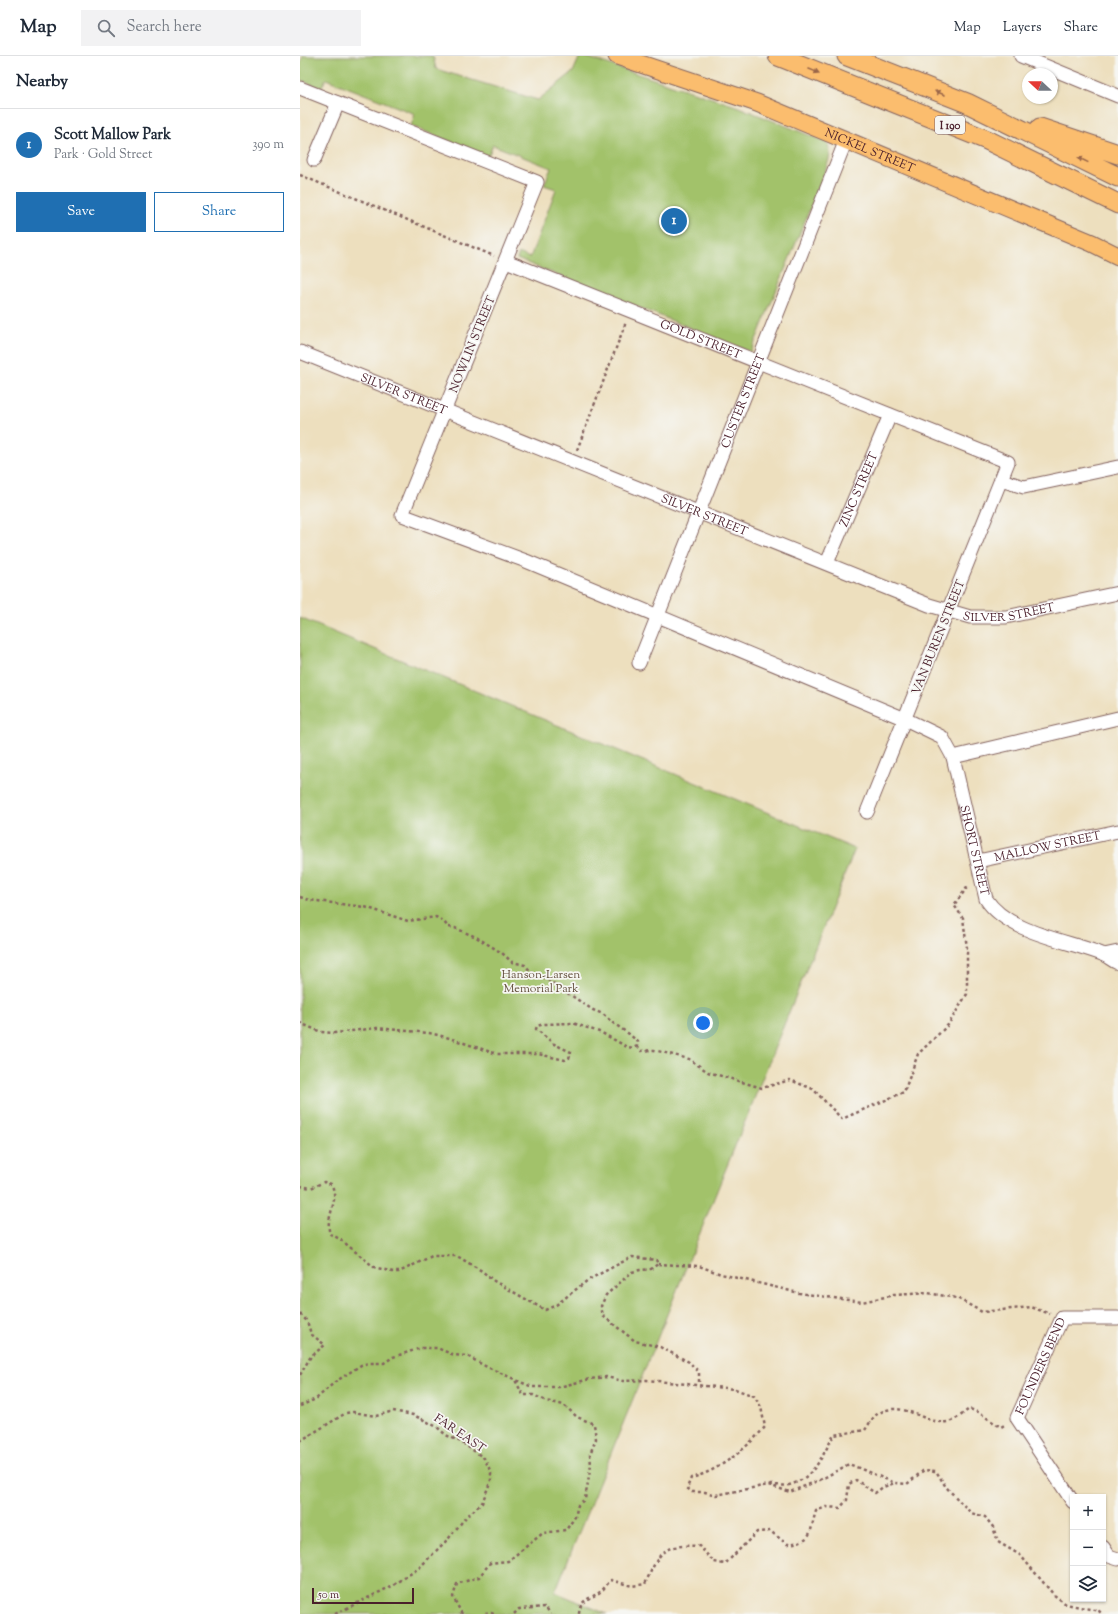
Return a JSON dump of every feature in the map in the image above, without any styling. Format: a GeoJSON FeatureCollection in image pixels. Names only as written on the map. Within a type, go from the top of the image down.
{"type":"FeatureCollection","features":[{"type":"Feature","properties":{"kind":"highway","name":"I 190"},"geometry":{"type":"LineString","coordinates":[[778,56],[987,140],[1118,204]]}},
{"type":"Feature","properties":{"kind":"highway","name":"I 190"},"geometry":{"type":"LineString","coordinates":[[847,56],[967,103],[1118,177]]}},
{"type":"Feature","properties":{"kind":"highway"},"geometry":{"type":"LineString","coordinates":[[967,103],[1118,154]]}},
{"type":"Feature","properties":{"kind":"highway"},"geometry":{"type":"LineString","coordinates":[[987,140],[1118,215]]}},
{"type":"Feature","properties":{"kind":"main road","name":"NICKEL STREET"},"geometry":{"type":"LineString","coordinates":[[617,56],[719,89],[846,140],[1092,243],[1118,256]]}},
{"type":"Feature","properties":{"kind":"street"},"geometry":{"type":"LineString","coordinates":[[1021,56],[1118,96]]}},
{"type":"Feature","properties":{"kind":"street"},"geometry":{"type":"LineString","coordinates":[[300,88],[338,103],[314,160]]}},
{"type":"Feature","properties":{"kind":"street","name":"NOWLIN STREET"},"geometry":{"type":"LineString","coordinates":[[338,103],[537,182],[402,516]]}},
{"type":"Feature","properties":{"kind":"street","name":"CUSTER STREET"},"geometry":{"type":"LineString","coordinates":[[639,663],[846,140]]}},
{"type":"Feature","properties":{"kind":"street","name":"GOLD STREET"},"geometry":{"type":"LineString","coordinates":[[506,261],[1008,462]]}},
{"type":"Feature","properties":{"kind":"street","name":"SILVER STREET"},"geometry":{"type":"LineString","coordinates":[[300,352],[929,605],[970,617],[1006,617],[1118,593]]}},
{"type":"Feature","properties":{"kind":"street","name":"ZINC STREET"},"geometry":{"type":"LineString","coordinates":[[827,563],[890,415]]}},
{"type":"Feature","properties":{"kind":"street","name":"VAN BUREN STREET"},"geometry":{"type":"LineString","coordinates":[[867,812],[1008,462]]}},
{"type":"Feature","properties":{"kind":"street"},"geometry":{"type":"LineString","coordinates":[[1001,480],[1024,488],[1118,467]]}},
{"type":"Feature","properties":{"kind":"street","name":"SHORT STREET"},"geometry":{"type":"LineString","coordinates":[[402,516],[526,561],[905,719],[942,736],[953,757],[986,898],[993,909],[1029,929],[1104,955],[1118,963]]}},
{"type":"Feature","properties":{"kind":"street"},"geometry":{"type":"LineString","coordinates":[[953,757],[1118,718]]}},
{"type":"Feature","properties":{"kind":"street","name":"MALLOW STREET"},"geometry":{"type":"LineString","coordinates":[[978,862],[1118,831]]}},
{"type":"Feature","properties":{"kind":"street"},"geometry":{"type":"LineString","coordinates":[[1104,955],[1118,952]]}},
{"type":"Feature","properties":{"kind":"street","name":"FOUNDERS BEND"},"geometry":{"type":"LineString","coordinates":[[1070,1497],[1018,1418],[1062,1318],[1118,1318]]}},
{"type":"Feature","properties":{"kind":"street"},"geometry":{"type":"LineString","coordinates":[[1106,1552],[1109,1556],[1118,1559]]}},
{"type":"Feature","properties":{"kind":"path"},"geometry":{"type":"LineString","coordinates":[[300,175],[380,207],[506,261]]}},
{"type":"Feature","properties":{"kind":"path"},"geometry":{"type":"LineString","coordinates":[[573,461],[630,311]]}},
{"type":"Feature","properties":{"kind":"path"},"geometry":{"type":"LineString","coordinates":[[300,897],[308,900],[366,907],[408,921],[436,917],[444,922],[448,927],[455,928],[476,937],[502,953],[512,962],[525,964],[532,973],[545,978],[593,1010],[603,1014],[613,1023],[634,1037],[638,1042],[637,1046],[641,1051],[654,1050],[689,1059],[708,1072],[762,1088],[790,1080],[813,1089],[842,1119],[904,1092],[918,1054],[948,1025],[967,994],[967,948],[963,918],[954,906],[969,886],[978,862]]}},
{"type":"Feature","properties":{"kind":"path"},"geometry":{"type":"LineString","coordinates":[[300,1023],[321,1032],[335,1033],[377,1028],[429,1033],[497,1054],[538,1054],[565,1060],[569,1058],[571,1052],[559,1047],[541,1034],[536,1029],[537,1026],[544,1024],[573,1023],[602,1033],[627,1047],[633,1048],[637,1046]]}},
{"type":"Feature","properties":{"kind":"path"},"geometry":{"type":"LineString","coordinates":[[300,1186],[311,1188],[324,1182],[331,1184],[335,1190],[335,1199],[328,1229],[330,1234],[340,1239],[374,1266],[393,1272],[399,1272],[432,1256],[458,1256],[482,1271],[494,1281],[545,1310],[556,1305],[588,1280],[632,1257],[656,1260],[658,1264]]}},
{"type":"Feature","properties":{"kind":"path"},"geometry":{"type":"LineString","coordinates":[[699,1385],[699,1372],[689,1362],[660,1347],[634,1341],[603,1316],[601,1306],[606,1295],[632,1272],[651,1269],[658,1264],[699,1266],[792,1291],[862,1302],[894,1295],[928,1293],[956,1298],[982,1312],[1031,1307],[1062,1318]]}},
{"type":"Feature","properties":{"kind":"path"},"geometry":{"type":"LineString","coordinates":[[300,1314],[307,1320],[311,1334],[325,1345],[311,1356],[300,1375]]}},
{"type":"Feature","properties":{"kind":"path"},"geometry":{"type":"LineString","coordinates":[[300,1406],[316,1399],[335,1382],[361,1365],[369,1363],[384,1363],[392,1357],[421,1348],[437,1348],[454,1355],[467,1356],[532,1387],[559,1387],[590,1379],[606,1378],[623,1382],[647,1380],[735,1389],[754,1396],[761,1407],[765,1427],[753,1442],[716,1468],[703,1475],[691,1478],[687,1488],[692,1492],[705,1492],[716,1495],[768,1485],[789,1485],[807,1476],[825,1454],[834,1435],[865,1430],[875,1416],[884,1412],[897,1409],[908,1410],[934,1421],[951,1421],[969,1409],[978,1411],[985,1419],[1001,1427],[1018,1418]]}},
{"type":"Feature","properties":{"kind":"path"},"geometry":{"type":"LineString","coordinates":[[462,1614],[453,1597],[457,1584],[479,1577],[490,1563],[508,1561],[543,1533],[566,1530],[575,1517],[578,1505],[585,1499],[591,1465],[590,1454],[596,1439],[594,1424],[577,1417],[564,1404],[546,1401],[533,1395],[523,1395],[514,1379]]}},
{"type":"Feature","properties":{"kind":"path","name":"FAR EAST"},"geometry":{"type":"LineString","coordinates":[[300,1442],[346,1413],[353,1412],[376,1416],[387,1412],[401,1412],[424,1420],[437,1427],[446,1435],[461,1442],[484,1458],[491,1472],[491,1480],[482,1503],[466,1517],[450,1538],[419,1568],[394,1585],[335,1614]]}},
{"type":"Feature","properties":{"kind":"path"},"geometry":{"type":"LineString","coordinates":[[768,1485],[790,1492],[820,1480],[849,1464],[895,1483],[907,1484],[924,1470],[936,1471],[946,1487],[971,1513],[985,1517],[993,1527],[998,1542],[1020,1555],[1054,1595],[1066,1604],[1099,1611],[1102,1614]]}},
{"type":"Feature","properties":{"kind":"path"},"geometry":{"type":"LineString","coordinates":[[579,1614],[580,1608],[590,1596],[599,1593],[611,1580],[632,1586],[645,1584],[659,1555],[678,1545],[699,1546],[714,1562],[725,1564],[758,1532],[770,1531],[787,1544],[801,1543],[810,1535],[816,1511],[826,1507],[840,1508],[847,1500],[849,1484],[856,1480],[875,1494],[883,1487],[895,1483]]}},
{"type":"Feature","properties":{"kind":"path"},"geometry":{"type":"LineString","coordinates":[[514,1614],[518,1609],[546,1607],[550,1614]]}},
{"type":"Feature","properties":{"kind":"path"},"geometry":{"type":"LineString","coordinates":[[485,1614],[494,1614]]}},
{"type":"Feature","properties":{"kind":"green space"},"geometry":{"type":"Polygon","coordinates":[[[303,56],[433,56],[436,69],[538,100],[573,72],[580,56],[583,56],[736,106],[826,142],[830,150],[828,164],[751,352],[517,259],[519,253],[530,258],[556,189],[544,185],[551,168],[493,145],[488,156],[411,126],[415,114],[326,79],[321,88],[300,80],[300,64],[303,56]]]}},
{"type":"Feature","properties":{"kind":"green space","name":"Hanson-Larsen Memorial Park"},"geometry":{"type":"Polygon","coordinates":[[[300,618],[855,849],[555,1592],[607,1614],[300,1614],[300,618]]]}},
{"type":"Feature","properties":{"kind":"place","name":"Scott Mallow Park"},"geometry":{"type":"Point","coordinates":[674,221]}}]}
